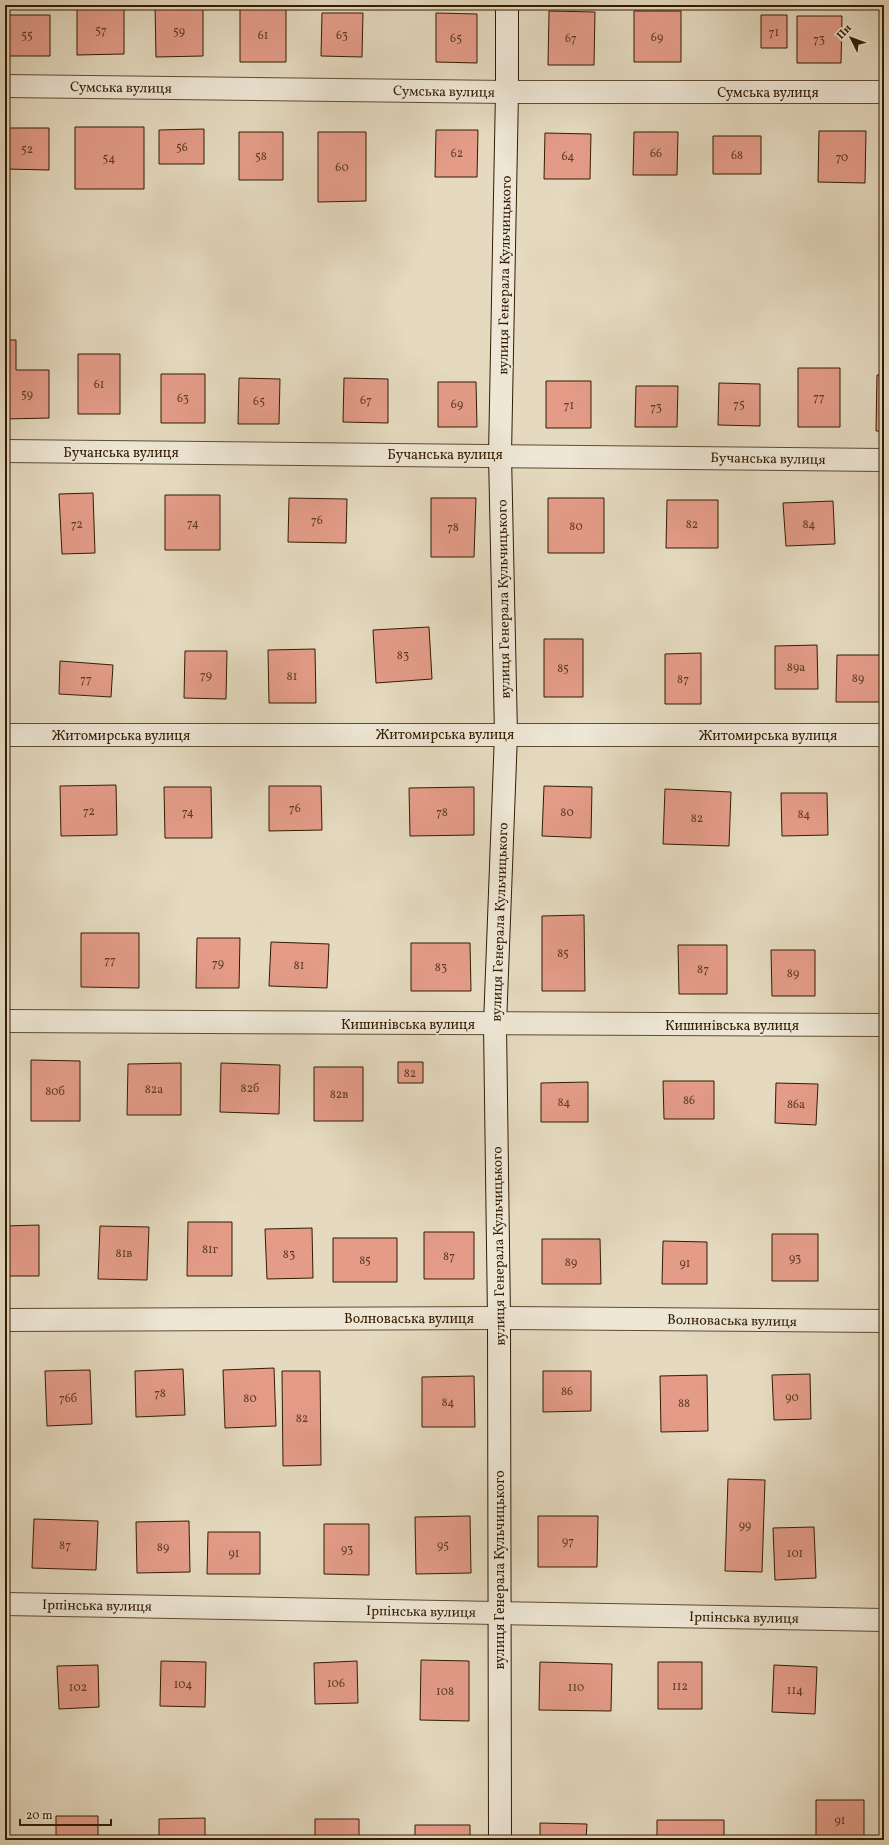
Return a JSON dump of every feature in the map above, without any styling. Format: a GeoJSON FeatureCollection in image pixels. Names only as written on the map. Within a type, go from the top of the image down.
{"type":"FeatureCollection","features":[{"type":"Feature","properties":{"kind":"street","name":"вулиця Генерала Кульчицького"},"geometry":{"type":"LineString","coordinates":[[500,1840],[499,1318],[495,1024],[506,734],[500,455],[507,92],[507,5]]}},
{"type":"Feature","properties":{"kind":"street","name":"Сумська вулиця"},"geometry":{"type":"LineString","coordinates":[[5,86],[507,92],[884,92]]}},
{"type":"Feature","properties":{"kind":"street","name":"Бучанська вулиця"},"geometry":{"type":"LineString","coordinates":[[5,451],[884,460]]}},
{"type":"Feature","properties":{"kind":"street","name":"Житомирська вулиця"},"geometry":{"type":"LineString","coordinates":[[5,735],[884,735]]}},
{"type":"Feature","properties":{"kind":"street","name":"Кишинівська вулиця"},"geometry":{"type":"LineString","coordinates":[[5,1021],[884,1025]]}},
{"type":"Feature","properties":{"kind":"street","name":"Волноваська вулиця"},"geometry":{"type":"LineString","coordinates":[[5,1320],[499,1318],[884,1321]]}},
{"type":"Feature","properties":{"kind":"street","name":"Ірпінська вулиця"},"geometry":{"type":"LineString","coordinates":[[5,1604],[884,1620]]}},
{"type":"Feature","properties":{"kind":"building"},"geometry":{"type":"Polygon","coordinates":[[[77,5],[124,5],[124,54],[77,55],[77,5]]]}},
{"type":"Feature","properties":{"kind":"building"},"geometry":{"type":"Polygon","coordinates":[[[155,5],[203,5],[203,56],[156,57],[155,5]]]}},
{"type":"Feature","properties":{"kind":"building"},"geometry":{"type":"Polygon","coordinates":[[[880,6],[884,6],[884,63],[880,63],[880,6]]]}},
{"type":"Feature","properties":{"kind":"building"},"geometry":{"type":"Polygon","coordinates":[[[240,7],[286,7],[286,62],[240,62],[240,7]]]}},
{"type":"Feature","properties":{"kind":"building"},"geometry":{"type":"Polygon","coordinates":[[[549,11],[595,12],[594,65],[548,65],[549,11]]]}},
{"type":"Feature","properties":{"kind":"building"},"geometry":{"type":"Polygon","coordinates":[[[634,11],[681,11],[681,62],[634,62],[634,11]]]}},
{"type":"Feature","properties":{"kind":"building"},"geometry":{"type":"Polygon","coordinates":[[[322,13],[363,13],[362,57],[321,56],[322,13]]]}},
{"type":"Feature","properties":{"kind":"building"},"geometry":{"type":"Polygon","coordinates":[[[436,13],[477,14],[477,63],[436,62],[436,13]]]}},
{"type":"Feature","properties":{"kind":"building"},"geometry":{"type":"Polygon","coordinates":[[[5,15],[50,15],[50,56],[5,56],[5,15]]]}},
{"type":"Feature","properties":{"kind":"building"},"geometry":{"type":"Polygon","coordinates":[[[761,15],[787,15],[787,48],[761,48],[761,15]]]}},
{"type":"Feature","properties":{"kind":"building"},"geometry":{"type":"Polygon","coordinates":[[[797,16],[842,16],[841,63],[797,63],[797,16]]]}},
{"type":"Feature","properties":{"kind":"building"},"geometry":{"type":"Polygon","coordinates":[[[75,127],[144,127],[144,189],[75,189],[75,127]]]}},
{"type":"Feature","properties":{"kind":"building"},"geometry":{"type":"Polygon","coordinates":[[[5,128],[49,128],[49,170],[5,169],[5,128]]]}},
{"type":"Feature","properties":{"kind":"building"},"geometry":{"type":"Polygon","coordinates":[[[204,129],[204,164],[159,164],[159,130],[204,129]]]}},
{"type":"Feature","properties":{"kind":"building"},"geometry":{"type":"Polygon","coordinates":[[[436,130],[478,130],[477,177],[435,177],[436,130]]]}},
{"type":"Feature","properties":{"kind":"building"},"geometry":{"type":"Polygon","coordinates":[[[819,131],[866,131],[865,183],[818,182],[819,131]]]}},
{"type":"Feature","properties":{"kind":"building"},"geometry":{"type":"Polygon","coordinates":[[[239,132],[283,132],[283,180],[239,180],[239,132]]]}},
{"type":"Feature","properties":{"kind":"building"},"geometry":{"type":"Polygon","coordinates":[[[318,132],[366,132],[366,201],[318,202],[318,132]]]}},
{"type":"Feature","properties":{"kind":"building"},"geometry":{"type":"Polygon","coordinates":[[[634,132],[678,132],[677,175],[633,175],[634,132]]]}},
{"type":"Feature","properties":{"kind":"building"},"geometry":{"type":"Polygon","coordinates":[[[545,133],[591,134],[590,179],[544,179],[545,133]]]}},
{"type":"Feature","properties":{"kind":"building"},"geometry":{"type":"Polygon","coordinates":[[[713,136],[761,136],[761,174],[713,174],[713,136]]]}},
{"type":"Feature","properties":{"kind":"building"},"geometry":{"type":"Polygon","coordinates":[[[5,340],[16,340],[16,370],[49,370],[49,418],[5,419],[5,340]]]}},
{"type":"Feature","properties":{"kind":"building"},"geometry":{"type":"Polygon","coordinates":[[[78,354],[120,354],[120,414],[78,414],[78,354]]]}},
{"type":"Feature","properties":{"kind":"building"},"geometry":{"type":"Polygon","coordinates":[[[798,368],[840,368],[840,427],[798,427],[798,368]]]}},
{"type":"Feature","properties":{"kind":"building"},"geometry":{"type":"Polygon","coordinates":[[[161,374],[205,374],[205,423],[161,423],[161,374]]]}},
{"type":"Feature","properties":{"kind":"building"},"geometry":{"type":"Polygon","coordinates":[[[877,375],[884,375],[884,431],[876,431],[877,375]]]}},
{"type":"Feature","properties":{"kind":"building"},"geometry":{"type":"Polygon","coordinates":[[[239,378],[280,379],[279,424],[238,424],[239,378]]]}},
{"type":"Feature","properties":{"kind":"building"},"geometry":{"type":"Polygon","coordinates":[[[344,378],[388,379],[388,423],[343,422],[344,378]]]}},
{"type":"Feature","properties":{"kind":"building"},"geometry":{"type":"Polygon","coordinates":[[[546,381],[591,381],[591,428],[546,428],[546,381]]]}},
{"type":"Feature","properties":{"kind":"building"},"geometry":{"type":"Polygon","coordinates":[[[438,382],[476,382],[477,427],[438,427],[438,382]]]}},
{"type":"Feature","properties":{"kind":"building"},"geometry":{"type":"Polygon","coordinates":[[[719,383],[760,384],[760,426],[718,425],[719,383]]]}},
{"type":"Feature","properties":{"kind":"building"},"geometry":{"type":"Polygon","coordinates":[[[636,386],[678,386],[677,427],[635,427],[636,386]]]}},
{"type":"Feature","properties":{"kind":"building"},"geometry":{"type":"Polygon","coordinates":[[[93,493],[95,553],[62,554],[59,494],[93,493]]]}},
{"type":"Feature","properties":{"kind":"building"},"geometry":{"type":"Polygon","coordinates":[[[165,495],[220,495],[220,550],[165,550],[165,495]]]}},
{"type":"Feature","properties":{"kind":"building"},"geometry":{"type":"Polygon","coordinates":[[[289,498],[347,499],[346,543],[288,542],[289,498]]]}},
{"type":"Feature","properties":{"kind":"building"},"geometry":{"type":"Polygon","coordinates":[[[431,498],[476,498],[474,557],[431,557],[431,498]]]}},
{"type":"Feature","properties":{"kind":"building"},"geometry":{"type":"Polygon","coordinates":[[[548,498],[604,498],[604,553],[548,553],[548,498]]]}},
{"type":"Feature","properties":{"kind":"building"},"geometry":{"type":"Polygon","coordinates":[[[667,500],[718,500],[718,548],[666,548],[667,500]]]}},
{"type":"Feature","properties":{"kind":"building"},"geometry":{"type":"Polygon","coordinates":[[[833,501],[835,544],[786,546],[783,503],[833,501]]]}},
{"type":"Feature","properties":{"kind":"building"},"geometry":{"type":"Polygon","coordinates":[[[429,627],[432,679],[376,683],[373,630],[429,627]]]}},
{"type":"Feature","properties":{"kind":"building"},"geometry":{"type":"Polygon","coordinates":[[[544,639],[583,639],[583,697],[544,697],[544,639]]]}},
{"type":"Feature","properties":{"kind":"building"},"geometry":{"type":"Polygon","coordinates":[[[817,645],[818,689],[775,689],[775,646],[817,645]]]}},
{"type":"Feature","properties":{"kind":"building"},"geometry":{"type":"Polygon","coordinates":[[[315,649],[316,703],[269,703],[268,650],[315,649]]]}},
{"type":"Feature","properties":{"kind":"building"},"geometry":{"type":"Polygon","coordinates":[[[185,651],[227,651],[226,699],[184,698],[185,651]]]}},
{"type":"Feature","properties":{"kind":"building"},"geometry":{"type":"Polygon","coordinates":[[[701,653],[701,704],[665,704],[665,654],[701,653]]]}},
{"type":"Feature","properties":{"kind":"building"},"geometry":{"type":"Polygon","coordinates":[[[837,655],[880,655],[880,702],[836,702],[837,655]]]}},
{"type":"Feature","properties":{"kind":"building"},"geometry":{"type":"Polygon","coordinates":[[[60,661],[113,665],[111,697],[59,694],[60,661]]]}},
{"type":"Feature","properties":{"kind":"building"},"geometry":{"type":"Polygon","coordinates":[[[5,784],[6,833],[5,833],[5,784]]]}},
{"type":"Feature","properties":{"kind":"building"},"geometry":{"type":"Polygon","coordinates":[[[116,785],[117,835],[61,836],[60,786],[116,785]]]}},
{"type":"Feature","properties":{"kind":"building"},"geometry":{"type":"Polygon","coordinates":[[[269,786],[321,786],[322,830],[269,831],[269,786]]]}},
{"type":"Feature","properties":{"kind":"building"},"geometry":{"type":"Polygon","coordinates":[[[544,786],[592,787],[591,838],[542,836],[544,786]]]}},
{"type":"Feature","properties":{"kind":"building"},"geometry":{"type":"Polygon","coordinates":[[[164,787],[211,787],[212,838],[165,838],[164,787]]]}},
{"type":"Feature","properties":{"kind":"building"},"geometry":{"type":"Polygon","coordinates":[[[474,787],[474,835],[410,836],[409,788],[474,787]]]}},
{"type":"Feature","properties":{"kind":"building"},"geometry":{"type":"Polygon","coordinates":[[[665,789],[731,792],[729,846],[663,844],[665,789]]]}},
{"type":"Feature","properties":{"kind":"building"},"geometry":{"type":"Polygon","coordinates":[[[781,793],[827,793],[828,835],[782,836],[781,793]]]}},
{"type":"Feature","properties":{"kind":"building"},"geometry":{"type":"Polygon","coordinates":[[[584,915],[585,991],[542,991],[542,916],[584,915]]]}},
{"type":"Feature","properties":{"kind":"building"},"geometry":{"type":"Polygon","coordinates":[[[81,933],[139,933],[139,988],[81,987],[81,933]]]}},
{"type":"Feature","properties":{"kind":"building"},"geometry":{"type":"Polygon","coordinates":[[[197,938],[240,938],[239,988],[196,988],[197,938]]]}},
{"type":"Feature","properties":{"kind":"building"},"geometry":{"type":"Polygon","coordinates":[[[271,942],[329,944],[327,988],[269,986],[271,942]]]}},
{"type":"Feature","properties":{"kind":"building"},"geometry":{"type":"Polygon","coordinates":[[[411,943],[470,943],[471,991],[411,991],[411,943]]]}},
{"type":"Feature","properties":{"kind":"building"},"geometry":{"type":"Polygon","coordinates":[[[678,945],[727,945],[727,994],[679,994],[678,945]]]}},
{"type":"Feature","properties":{"kind":"building"},"geometry":{"type":"Polygon","coordinates":[[[771,950],[815,950],[815,996],[772,996],[771,950]]]}},
{"type":"Feature","properties":{"kind":"building"},"geometry":{"type":"Polygon","coordinates":[[[31,1060],[80,1061],[80,1121],[31,1121],[31,1060]]]}},
{"type":"Feature","properties":{"kind":"building"},"geometry":{"type":"Polygon","coordinates":[[[398,1062],[423,1062],[423,1083],[398,1083],[398,1062]]]}},
{"type":"Feature","properties":{"kind":"building"},"geometry":{"type":"Polygon","coordinates":[[[181,1063],[181,1115],[127,1115],[128,1064],[181,1063]]]}},
{"type":"Feature","properties":{"kind":"building"},"geometry":{"type":"Polygon","coordinates":[[[221,1063],[280,1065],[279,1114],[220,1112],[221,1063]]]}},
{"type":"Feature","properties":{"kind":"building"},"geometry":{"type":"Polygon","coordinates":[[[314,1067],[363,1067],[363,1121],[314,1121],[314,1067]]]}},
{"type":"Feature","properties":{"kind":"building"},"geometry":{"type":"Polygon","coordinates":[[[663,1081],[714,1081],[714,1119],[664,1119],[663,1081]]]}},
{"type":"Feature","properties":{"kind":"building"},"geometry":{"type":"Polygon","coordinates":[[[588,1082],[588,1122],[541,1122],[541,1083],[588,1082]]]}},
{"type":"Feature","properties":{"kind":"building"},"geometry":{"type":"Polygon","coordinates":[[[776,1083],[818,1084],[816,1125],[775,1123],[776,1083]]]}},
{"type":"Feature","properties":{"kind":"building"},"geometry":{"type":"Polygon","coordinates":[[[188,1222],[232,1222],[232,1276],[187,1276],[188,1222]]]}},
{"type":"Feature","properties":{"kind":"building"},"geometry":{"type":"Polygon","coordinates":[[[39,1225],[39,1276],[5,1276],[5,1226],[39,1225]]]}},
{"type":"Feature","properties":{"kind":"building"},"geometry":{"type":"Polygon","coordinates":[[[100,1226],[149,1227],[147,1280],[98,1279],[100,1226]]]}},
{"type":"Feature","properties":{"kind":"building"},"geometry":{"type":"Polygon","coordinates":[[[312,1228],[313,1278],[267,1279],[265,1229],[312,1228]]]}},
{"type":"Feature","properties":{"kind":"building"},"geometry":{"type":"Polygon","coordinates":[[[424,1232],[474,1232],[474,1279],[424,1279],[424,1232]]]}},
{"type":"Feature","properties":{"kind":"building"},"geometry":{"type":"Polygon","coordinates":[[[772,1234],[818,1234],[818,1281],[772,1281],[772,1234]]]}},
{"type":"Feature","properties":{"kind":"building"},"geometry":{"type":"Polygon","coordinates":[[[333,1238],[397,1238],[397,1282],[333,1282],[333,1238]]]}},
{"type":"Feature","properties":{"kind":"building"},"geometry":{"type":"Polygon","coordinates":[[[542,1239],[600,1239],[601,1284],[542,1284],[542,1239]]]}},
{"type":"Feature","properties":{"kind":"building"},"geometry":{"type":"Polygon","coordinates":[[[663,1241],[707,1242],[707,1284],[662,1284],[663,1241]]]}},
{"type":"Feature","properties":{"kind":"building"},"geometry":{"type":"Polygon","coordinates":[[[274,1368],[276,1426],[225,1428],[223,1370],[274,1368]]]}},
{"type":"Feature","properties":{"kind":"building"},"geometry":{"type":"Polygon","coordinates":[[[183,1369],[185,1415],[136,1417],[135,1371],[183,1369]]]}},
{"type":"Feature","properties":{"kind":"building"},"geometry":{"type":"Polygon","coordinates":[[[90,1370],[92,1424],[47,1426],[45,1371],[90,1370]]]}},
{"type":"Feature","properties":{"kind":"building"},"geometry":{"type":"Polygon","coordinates":[[[282,1371],[320,1371],[321,1465],[283,1466],[282,1371]]]}},
{"type":"Feature","properties":{"kind":"building"},"geometry":{"type":"Polygon","coordinates":[[[543,1371],[591,1371],[591,1411],[543,1412],[543,1371]]]}},
{"type":"Feature","properties":{"kind":"building"},"geometry":{"type":"Polygon","coordinates":[[[810,1374],[811,1419],[774,1420],[772,1375],[810,1374]]]}},
{"type":"Feature","properties":{"kind":"building"},"geometry":{"type":"Polygon","coordinates":[[[707,1375],[708,1431],[661,1432],[660,1376],[707,1375]]]}},
{"type":"Feature","properties":{"kind":"building"},"geometry":{"type":"Polygon","coordinates":[[[474,1376],[475,1427],[422,1427],[422,1377],[474,1376]]]}},
{"type":"Feature","properties":{"kind":"building"},"geometry":{"type":"Polygon","coordinates":[[[728,1479],[765,1480],[762,1572],[725,1571],[728,1479]]]}},
{"type":"Feature","properties":{"kind":"building"},"geometry":{"type":"Polygon","coordinates":[[[470,1516],[471,1573],[416,1574],[415,1517],[470,1516]]]}},
{"type":"Feature","properties":{"kind":"building"},"geometry":{"type":"Polygon","coordinates":[[[538,1516],[598,1516],[597,1567],[538,1567],[538,1516]]]}},
{"type":"Feature","properties":{"kind":"building"},"geometry":{"type":"Polygon","coordinates":[[[34,1519],[98,1521],[96,1570],[32,1568],[34,1519]]]}},
{"type":"Feature","properties":{"kind":"building"},"geometry":{"type":"Polygon","coordinates":[[[189,1521],[190,1572],[137,1573],[136,1522],[189,1521]]]}},
{"type":"Feature","properties":{"kind":"building"},"geometry":{"type":"Polygon","coordinates":[[[324,1524],[369,1524],[369,1575],[324,1574],[324,1524]]]}},
{"type":"Feature","properties":{"kind":"building"},"geometry":{"type":"Polygon","coordinates":[[[814,1527],[816,1578],[775,1580],[773,1528],[814,1527]]]}},
{"type":"Feature","properties":{"kind":"building"},"geometry":{"type":"Polygon","coordinates":[[[208,1532],[260,1532],[260,1574],[207,1574],[208,1532]]]}},
{"type":"Feature","properties":{"kind":"building"},"geometry":{"type":"Polygon","coordinates":[[[421,1660],[469,1661],[469,1721],[420,1720],[421,1660]]]}},
{"type":"Feature","properties":{"kind":"building"},"geometry":{"type":"Polygon","coordinates":[[[161,1661],[206,1662],[205,1707],[160,1706],[161,1661]]]}},
{"type":"Feature","properties":{"kind":"building"},"geometry":{"type":"Polygon","coordinates":[[[357,1661],[358,1703],[315,1704],[314,1663],[357,1661]]]}},
{"type":"Feature","properties":{"kind":"building"},"geometry":{"type":"Polygon","coordinates":[[[540,1662],[612,1664],[611,1711],[539,1710],[540,1662]]]}},
{"type":"Feature","properties":{"kind":"building"},"geometry":{"type":"Polygon","coordinates":[[[658,1662],[702,1662],[702,1709],[658,1709],[658,1662]]]}},
{"type":"Feature","properties":{"kind":"building"},"geometry":{"type":"Polygon","coordinates":[[[98,1665],[99,1707],[59,1709],[57,1666],[98,1665]]]}},
{"type":"Feature","properties":{"kind":"building"},"geometry":{"type":"Polygon","coordinates":[[[774,1665],[817,1667],[815,1714],[772,1712],[774,1665]]]}},
{"type":"Feature","properties":{"kind":"building"},"geometry":{"type":"Polygon","coordinates":[[[816,1800],[864,1800],[864,1840],[816,1840],[816,1800]]]}},
{"type":"Feature","properties":{"kind":"building"},"geometry":{"type":"Polygon","coordinates":[[[56,1816],[98,1816],[98,1840],[56,1840],[56,1816]]]}},
{"type":"Feature","properties":{"kind":"building"},"geometry":{"type":"Polygon","coordinates":[[[205,1818],[205,1840],[159,1840],[159,1819],[205,1818]]]}},
{"type":"Feature","properties":{"kind":"building"},"geometry":{"type":"Polygon","coordinates":[[[315,1819],[359,1819],[359,1840],[315,1840],[315,1819]]]}},
{"type":"Feature","properties":{"kind":"building"},"geometry":{"type":"Polygon","coordinates":[[[657,1820],[724,1820],[724,1840],[657,1840],[657,1820]]]}},
{"type":"Feature","properties":{"kind":"building"},"geometry":{"type":"Polygon","coordinates":[[[540,1823],[587,1824],[586,1840],[540,1840],[540,1823]]]}},
{"type":"Feature","properties":{"kind":"building"},"geometry":{"type":"Polygon","coordinates":[[[415,1825],[470,1825],[470,1840],[415,1840],[415,1825]]]}}]}
